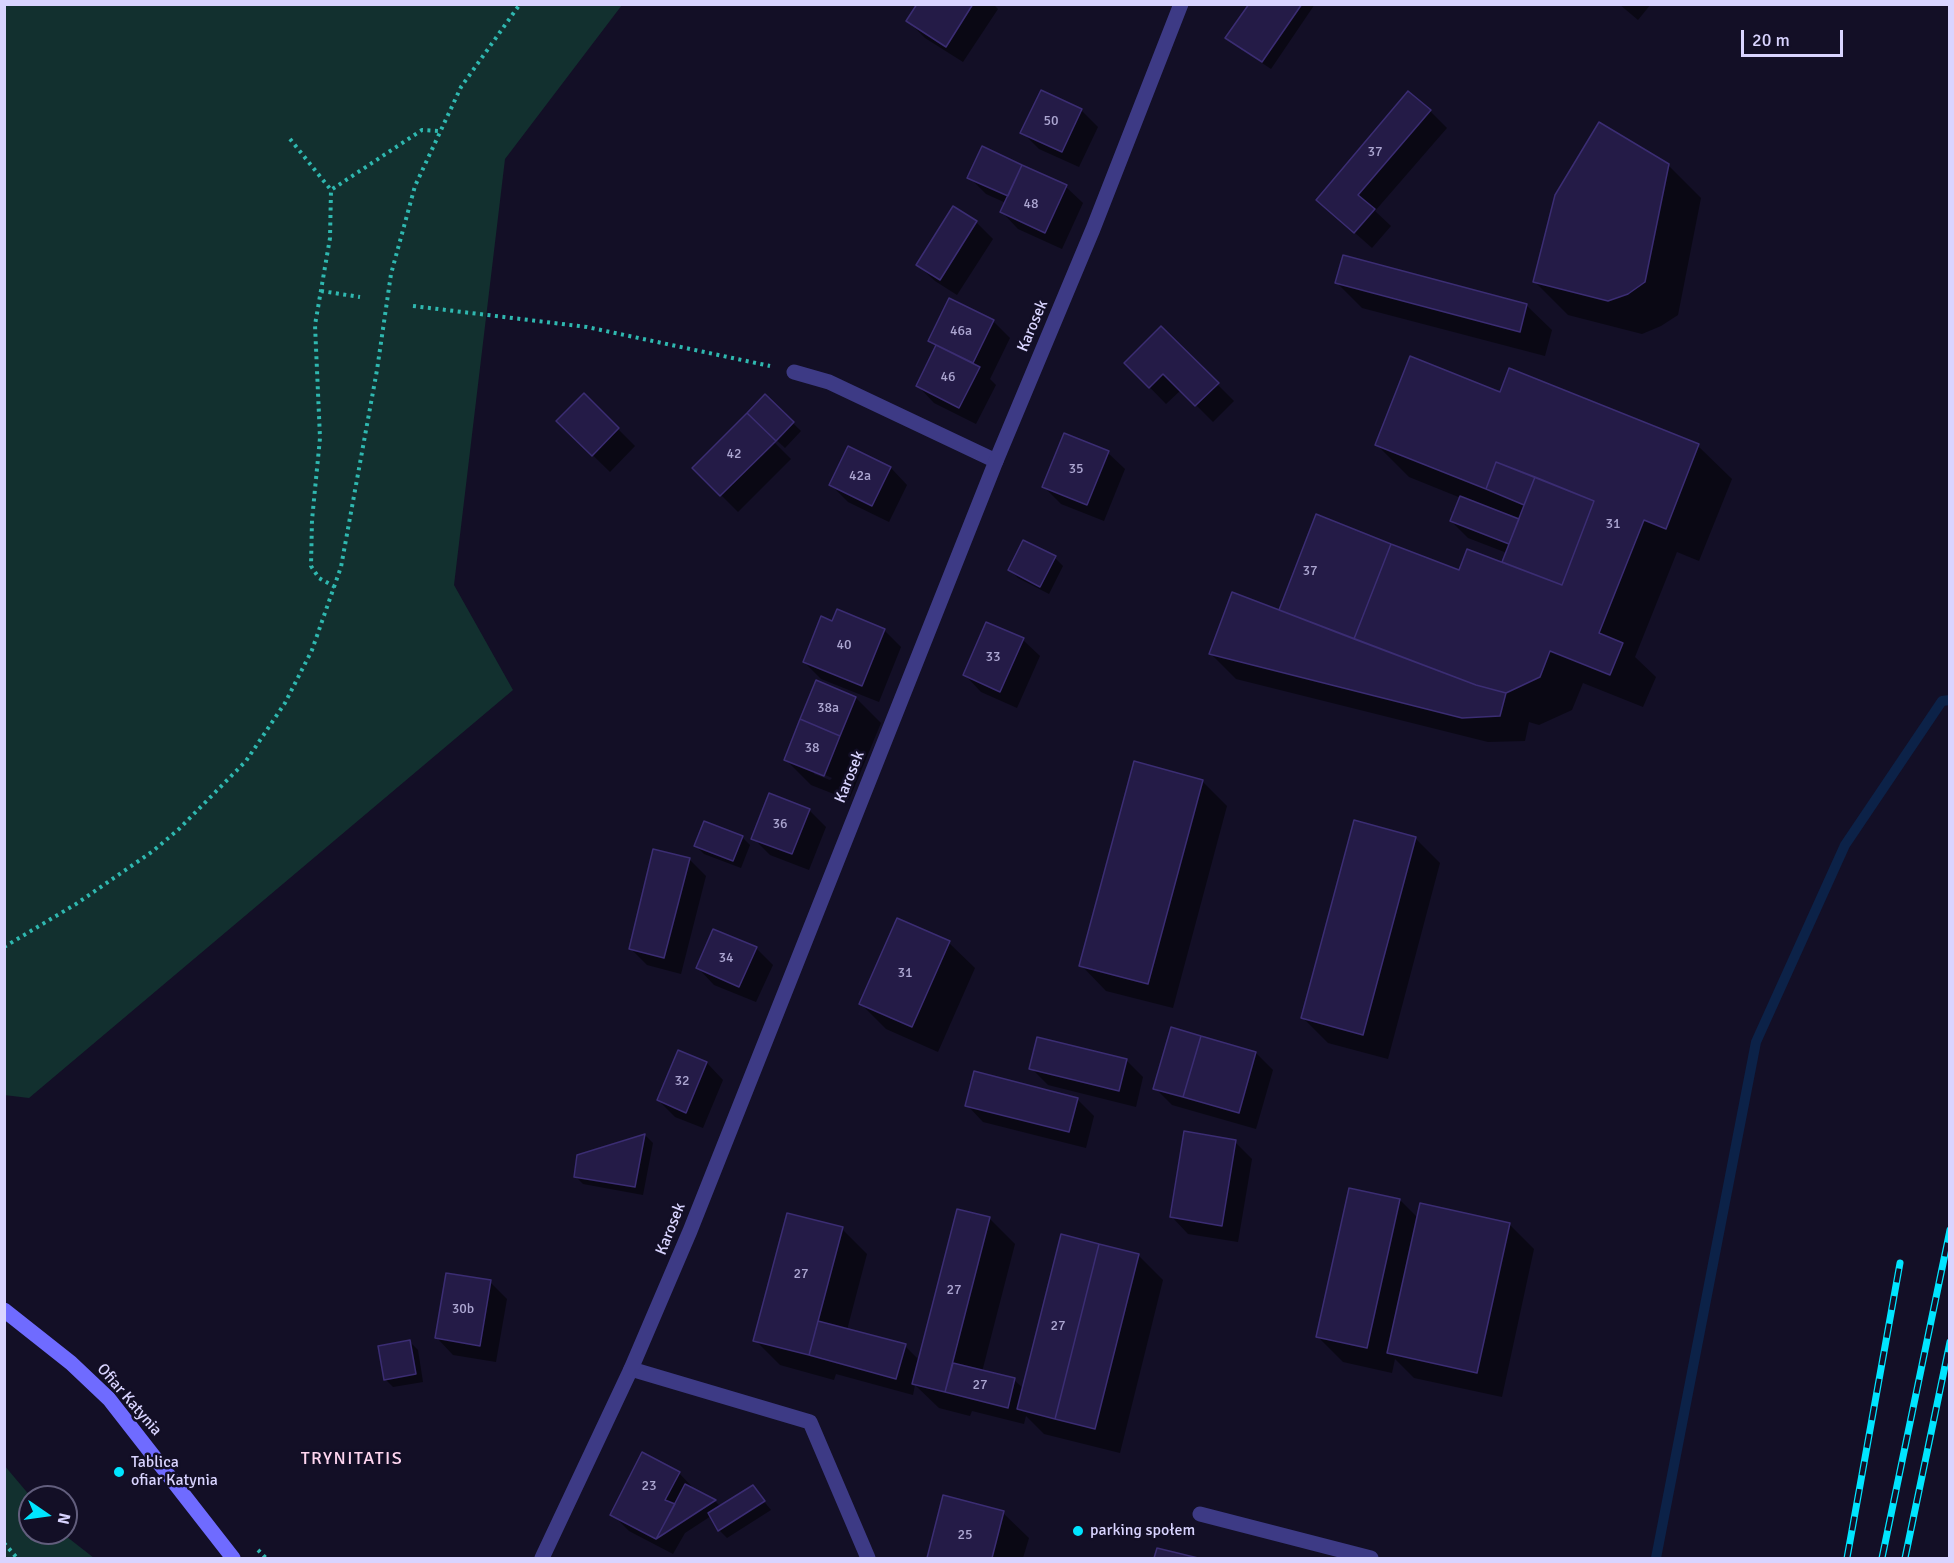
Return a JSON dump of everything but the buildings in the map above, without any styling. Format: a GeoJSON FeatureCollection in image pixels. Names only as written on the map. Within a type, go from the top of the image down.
{"type":"FeatureCollection","features":[{"type":"Feature","properties":{"kind":"main road","name":"Ofiar Katynia"},"geometry":{"type":"LineString","coordinates":[[4,1310],[71,1363],[109,1399],[233,1558]]}},
{"type":"Feature","properties":{"kind":"street","name":"Karosek"},"geometry":{"type":"LineString","coordinates":[[542,1558],[631,1369],[690,1231],[996,461],[1093,230],[1181,4]]}},
{"type":"Feature","properties":{"kind":"street"},"geometry":{"type":"LineString","coordinates":[[795,372],[829,382],[996,461]]}},
{"type":"Feature","properties":{"kind":"street"},"geometry":{"type":"LineString","coordinates":[[631,1369],[810,1422],[868,1558]]}},
{"type":"Feature","properties":{"kind":"street"},"geometry":{"type":"LineString","coordinates":[[1200,1514],[1371,1558]]}},
{"type":"Feature","properties":{"kind":"path"},"geometry":{"type":"LineString","coordinates":[[4,947],[76,904],[153,851],[179,829],[246,761],[285,703],[306,661],[341,567],[392,274],[415,186],[461,87],[520,4]]}},
{"type":"Feature","properties":{"kind":"path"},"geometry":{"type":"LineString","coordinates":[[331,190],[422,130],[440,131]]}},
{"type":"Feature","properties":{"kind":"path"},"geometry":{"type":"LineString","coordinates":[[290,139],[331,190],[330,238],[315,325],[320,438],[312,520],[311,566],[320,578],[335,587]]}},
{"type":"Feature","properties":{"kind":"path"},"geometry":{"type":"LineString","coordinates":[[321,291],[360,297]]}},
{"type":"Feature","properties":{"kind":"path"},"geometry":{"type":"LineString","coordinates":[[413,306],[587,327],[795,372]]}},
{"type":"Feature","properties":{"kind":"path"},"geometry":{"type":"LineString","coordinates":[[4,1543],[17,1558]]}},
{"type":"Feature","properties":{"kind":"green space"},"geometry":{"type":"Polygon","coordinates":[[[5,4],[622,5],[505,159],[454,585],[513,690],[29,1098],[4,1095],[5,4]]]}},
{"type":"Feature","properties":{"kind":"green space"},"geometry":{"type":"Polygon","coordinates":[[[4,1465],[21,1485],[18,1485],[18,1545],[77,1545],[94,1558],[5,1558],[4,1465]]]}},
{"type":"Feature","properties":{"kind":"waterway"},"geometry":{"type":"LineString","coordinates":[[1656,1558],[1756,1042],[1845,845],[1942,701],[1950,700]]}},
{"type":"Feature","properties":{"kind":"railway"},"geometry":{"type":"LineString","coordinates":[[1882,1558],[1950,1230]]}},
{"type":"Feature","properties":{"kind":"railway"},"geometry":{"type":"LineString","coordinates":[[1847,1558],[1900,1263]]}},
{"type":"Feature","properties":{"kind":"railway"},"geometry":{"type":"LineString","coordinates":[[1905,1558],[1950,1342]]}},
{"type":"Feature","properties":{"kind":"place","name":"Tablica ofiar Katynia"},"geometry":{"type":"Point","coordinates":[119,1472]}},
{"type":"Feature","properties":{"kind":"place","name":"parking społem"},"geometry":{"type":"Point","coordinates":[1078,1531]}},
{"type":"Feature","properties":{"kind":"district","name":"TRYNITATIS"},"geometry":{"type":"Point","coordinates":[352,1459]}}]}
